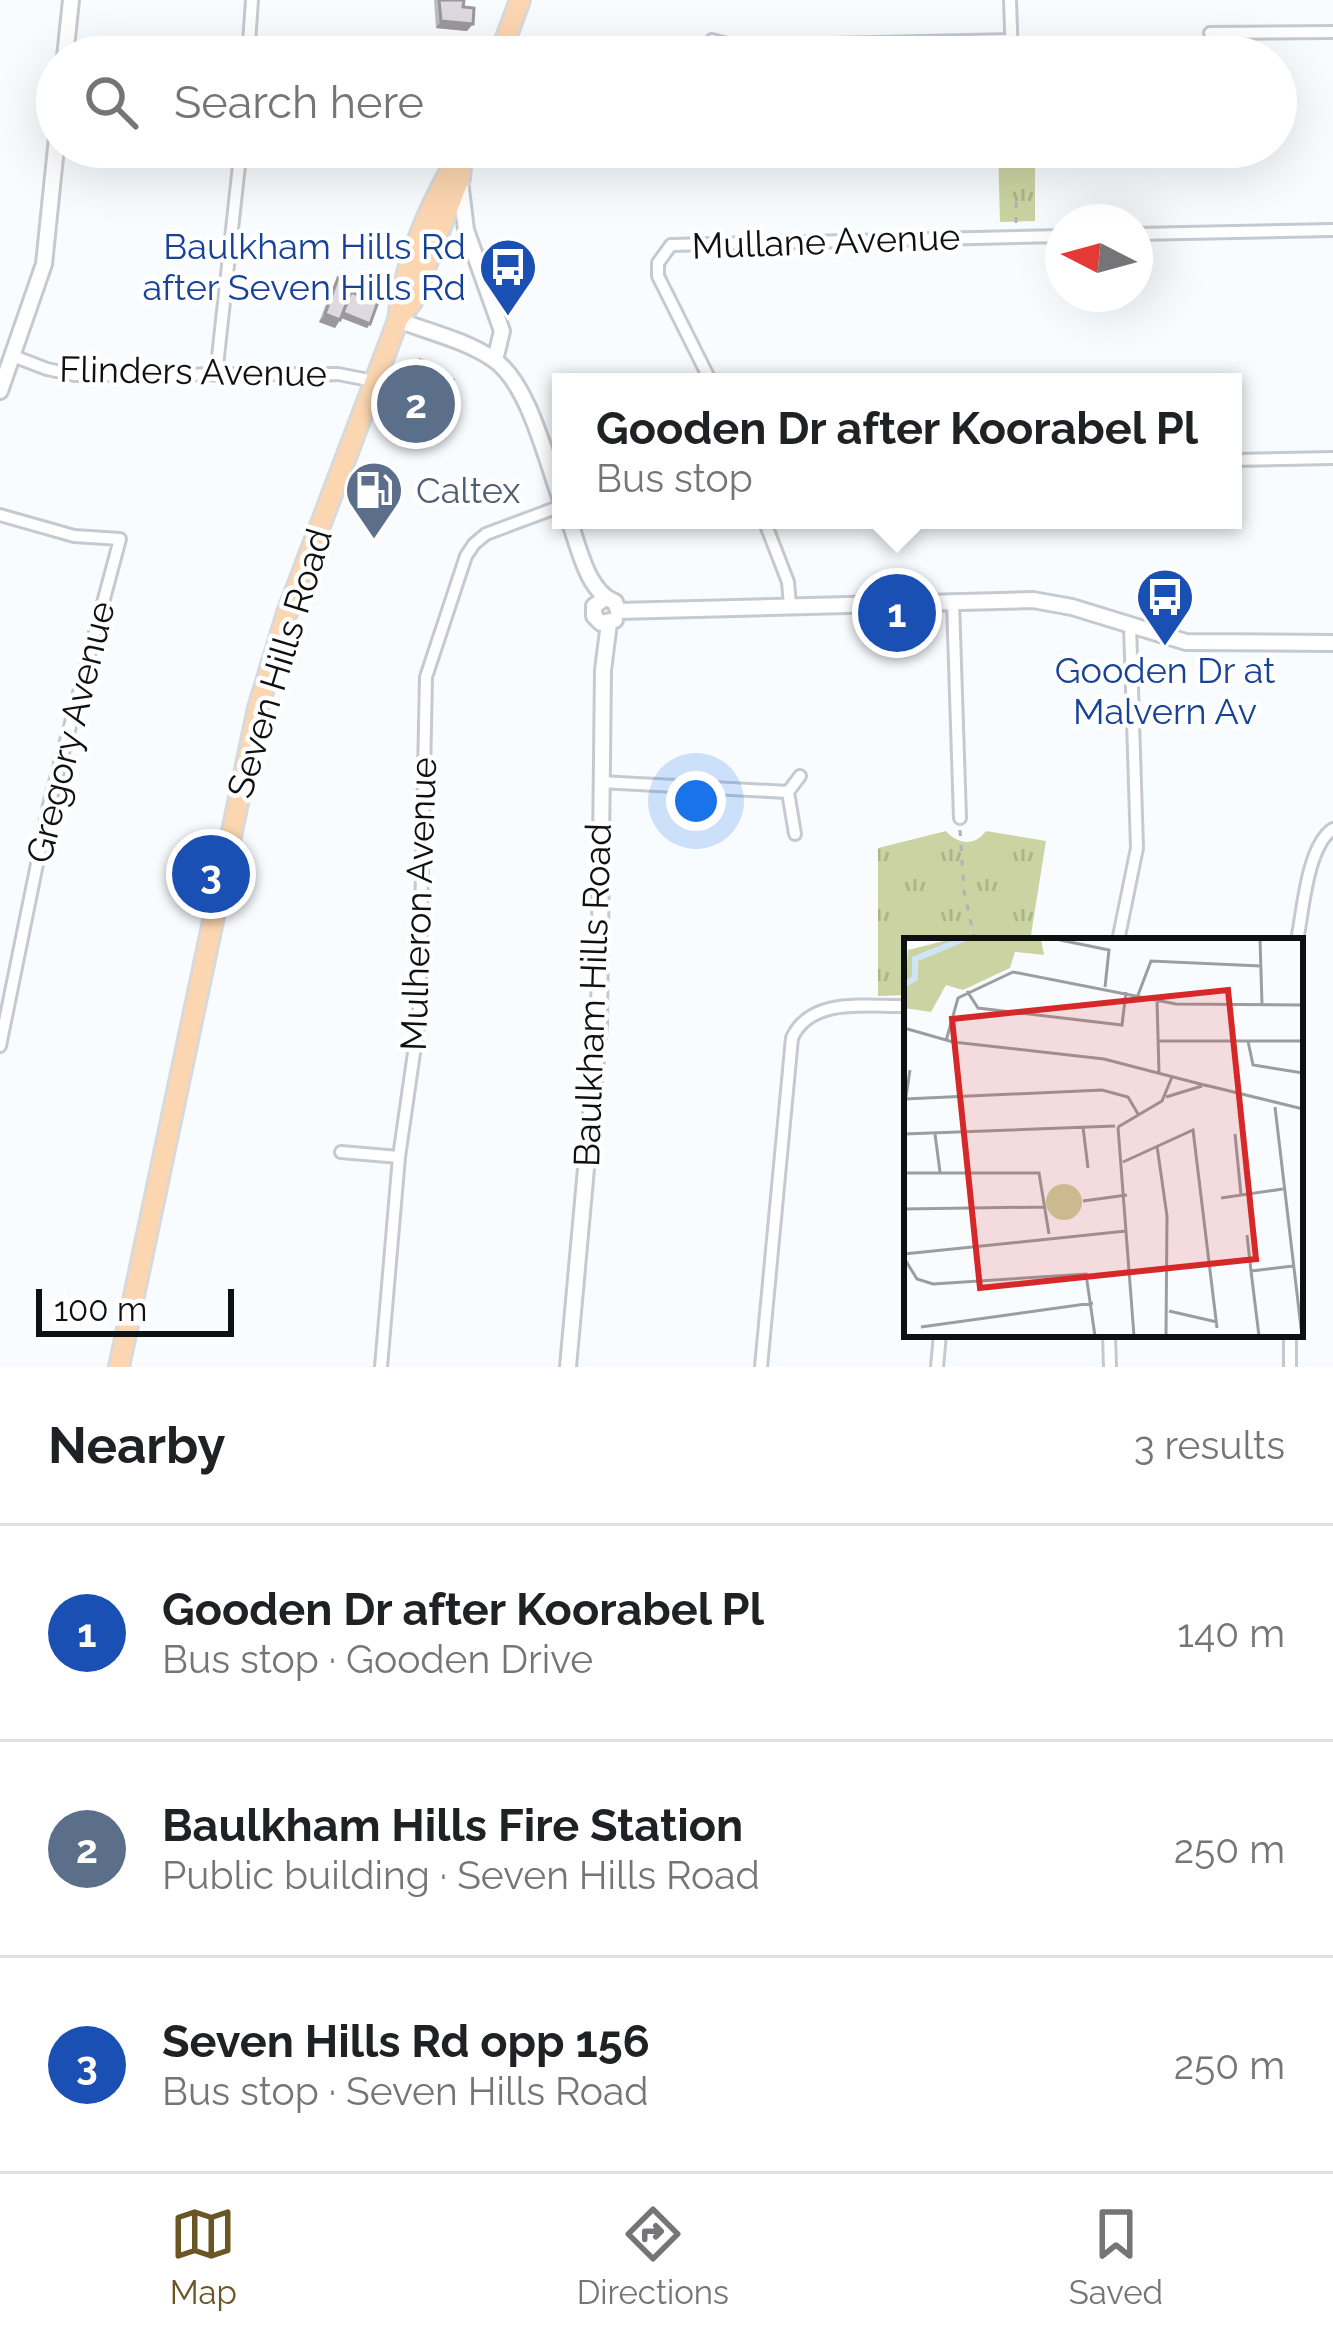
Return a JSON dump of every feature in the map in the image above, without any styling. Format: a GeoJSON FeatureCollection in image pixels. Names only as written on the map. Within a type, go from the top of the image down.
{"type":"FeatureCollection","features":[{"type":"Feature","properties":{"kind":"main road"},"geometry":{"type":"LineString","coordinates":[[507,36],[520,0]]}},
{"type":"Feature","properties":{"kind":"main road","name":"Seven Hills Road"},"geometry":{"type":"LineString","coordinates":[[119,1367],[258,708],[287,613],[398,320],[401,290],[451,168]]}},
{"type":"Feature","properties":{"kind":"main road","name":"Seven Hills Road"},"geometry":{"type":"LineString","coordinates":[[398,320],[412,302],[461,168]]}},
{"type":"Feature","properties":{"kind":"street"},"geometry":{"type":"LineString","coordinates":[[67,36],[71,0]]}},
{"type":"Feature","properties":{"kind":"street"},"geometry":{"type":"LineString","coordinates":[[249,36],[252,0]]}},
{"type":"Feature","properties":{"kind":"street"},"geometry":{"type":"LineString","coordinates":[[1010,0],[1012,36]]}},
{"type":"Feature","properties":{"kind":"street"},"geometry":{"type":"LineString","coordinates":[[1210,33],[1333,32]]}},
{"type":"Feature","properties":{"kind":"street"},"geometry":{"type":"LineString","coordinates":[[0,391],[44,264],[54,168]]}},
{"type":"Feature","properties":{"kind":"street"},"geometry":{"type":"LineString","coordinates":[[216,375],[239,168]]}},
{"type":"Feature","properties":{"kind":"street"},"geometry":{"type":"LineString","coordinates":[[460,178],[466,230],[502,331],[495,360]]}},
{"type":"Feature","properties":{"kind":"street"},"geometry":{"type":"LineString","coordinates":[[1153,234],[1333,230]]}},
{"type":"Feature","properties":{"kind":"street","name":"Mullane Avenue"},"geometry":{"type":"LineString","coordinates":[[706,373],[658,276],[658,262],[671,245],[1045,236]]}},
{"type":"Feature","properties":{"kind":"street"},"geometry":{"type":"LineString","coordinates":[[398,320],[495,360],[520,392],[552,479]]}},
{"type":"Feature","properties":{"kind":"street","name":"Flinders Avenue"},"geometry":{"type":"LineString","coordinates":[[13,356],[46,370],[75,375],[338,374],[374,381]]}},
{"type":"Feature","properties":{"kind":"street"},"geometry":{"type":"LineString","coordinates":[[1242,460],[1333,458]]}},
{"type":"Feature","properties":{"kind":"street","name":"Mulheron Avenue"},"geometry":{"type":"LineString","coordinates":[[381,1367],[399,1156],[418,1018],[427,671],[474,544],[486,534],[552,507]]}},
{"type":"Feature","properties":{"kind":"street","name":"Gregory Avenue"},"geometry":{"type":"LineString","coordinates":[[0,515],[74,536],[120,539],[47,812],[0,1046]]}},
{"type":"Feature","properties":{"kind":"street"},"geometry":{"type":"LineString","coordinates":[[572,529],[595,587],[615,602],[614,617]]}},
{"type":"Feature","properties":{"kind":"street"},"geometry":{"type":"LineString","coordinates":[[767,529],[788,582],[790,605]]}},
{"type":"Feature","properties":{"kind":"street"},"geometry":{"type":"LineString","coordinates":[[604,598],[594,606],[593,616],[601,623],[614,617],[790,605],[1047,602],[1199,644],[1333,643]]}},
{"type":"Feature","properties":{"kind":"street"},"geometry":{"type":"LineString","coordinates":[[953,602],[959,818]]}},
{"type":"Feature","properties":{"kind":"street","name":"Baulkham Hills Road"},"geometry":{"type":"LineString","coordinates":[[568,1367],[599,1024],[602,670],[614,617]]}},
{"type":"Feature","properties":{"kind":"street"},"geometry":{"type":"LineString","coordinates":[[1119,938],[1137,848],[1130,626]]}},
{"type":"Feature","properties":{"kind":"street"},"geometry":{"type":"LineString","coordinates":[[795,834],[788,792],[800,776]]}},
{"type":"Feature","properties":{"kind":"street"},"geometry":{"type":"LineString","coordinates":[[600,782],[788,792]]}},
{"type":"Feature","properties":{"kind":"street"},"geometry":{"type":"LineString","coordinates":[[1298,938],[1319,842],[1333,829]]}},
{"type":"Feature","properties":{"kind":"street"},"geometry":{"type":"LineString","coordinates":[[761,1367],[792,1038],[799,1023],[814,1012],[904,1006]]}},
{"type":"Feature","properties":{"kind":"street"},"geometry":{"type":"LineString","coordinates":[[341,1152],[399,1156]]}},
{"type":"Feature","properties":{"kind":"street"},"geometry":{"type":"LineString","coordinates":[[937,1367],[940,1337]]}},
{"type":"Feature","properties":{"kind":"street"},"geometry":{"type":"LineString","coordinates":[[1109,1337],[1110,1367]]}},
{"type":"Feature","properties":{"kind":"path"},"geometry":{"type":"LineString","coordinates":[[1016,194],[1016,225]]}},
{"type":"Feature","properties":{"kind":"path"},"geometry":{"type":"LineString","coordinates":[[959,818],[964,891],[974,938]]}},
{"type":"Feature","properties":{"kind":"green space"},"geometry":{"type":"Polygon","coordinates":[[[999,168],[1035,168],[1035,221],[1000,222],[999,168]]]}},
{"type":"Feature","properties":{"kind":"green space"},"geometry":{"type":"Polygon","coordinates":[[[946,831],[966,842],[986,831],[1046,841],[1030,938],[904,938],[904,995],[878,996],[878,848],[946,831]]]}},
{"type":"Feature","properties":{"kind":"building"},"geometry":{"type":"Polygon","coordinates":[[[439,0],[464,0],[463,7],[474,8],[473,24],[441,21],[439,0]]]}},
{"type":"Feature","properties":{"kind":"building"},"geometry":{"type":"Polygon","coordinates":[[[338,278],[354,284],[340,320],[325,314],[338,278]]]}},
{"type":"Feature","properties":{"kind":"building"},"geometry":{"type":"Polygon","coordinates":[[[351,292],[378,302],[370,324],[343,313],[351,292]]]}},
{"type":"Feature","properties":{"kind":"building"},"geometry":{"type":"Polygon","coordinates":[[[420,360],[437,366],[434,372],[453,380],[447,417],[454,421],[449,429],[438,422],[442,409],[422,402],[418,413],[401,407],[420,360]]]}},
{"type":"Feature","properties":{"kind":"place","name":"Baulkham Hills Rd after Seven Hills Rd"},"geometry":{"type":"Point","coordinates":[508,318]}},
{"type":"Feature","properties":{"kind":"place","name":"Baulkham Hills Fire Station"},"geometry":{"type":"Point","coordinates":[416,404]}},
{"type":"Feature","properties":{"kind":"place","name":"Caltex"},"geometry":{"type":"Point","coordinates":[374,541]}},
{"type":"Feature","properties":{"kind":"place","name":"Gooden Dr after Koorabel Pl"},"geometry":{"type":"Point","coordinates":[897,613]}},
{"type":"Feature","properties":{"kind":"place","name":"Gooden Dr at Malvern Av"},"geometry":{"type":"Point","coordinates":[1165,648]}},
{"type":"Feature","properties":{"kind":"place","name":"Seven Hills Rd opp 156"},"geometry":{"type":"Point","coordinates":[211,874]}}]}
